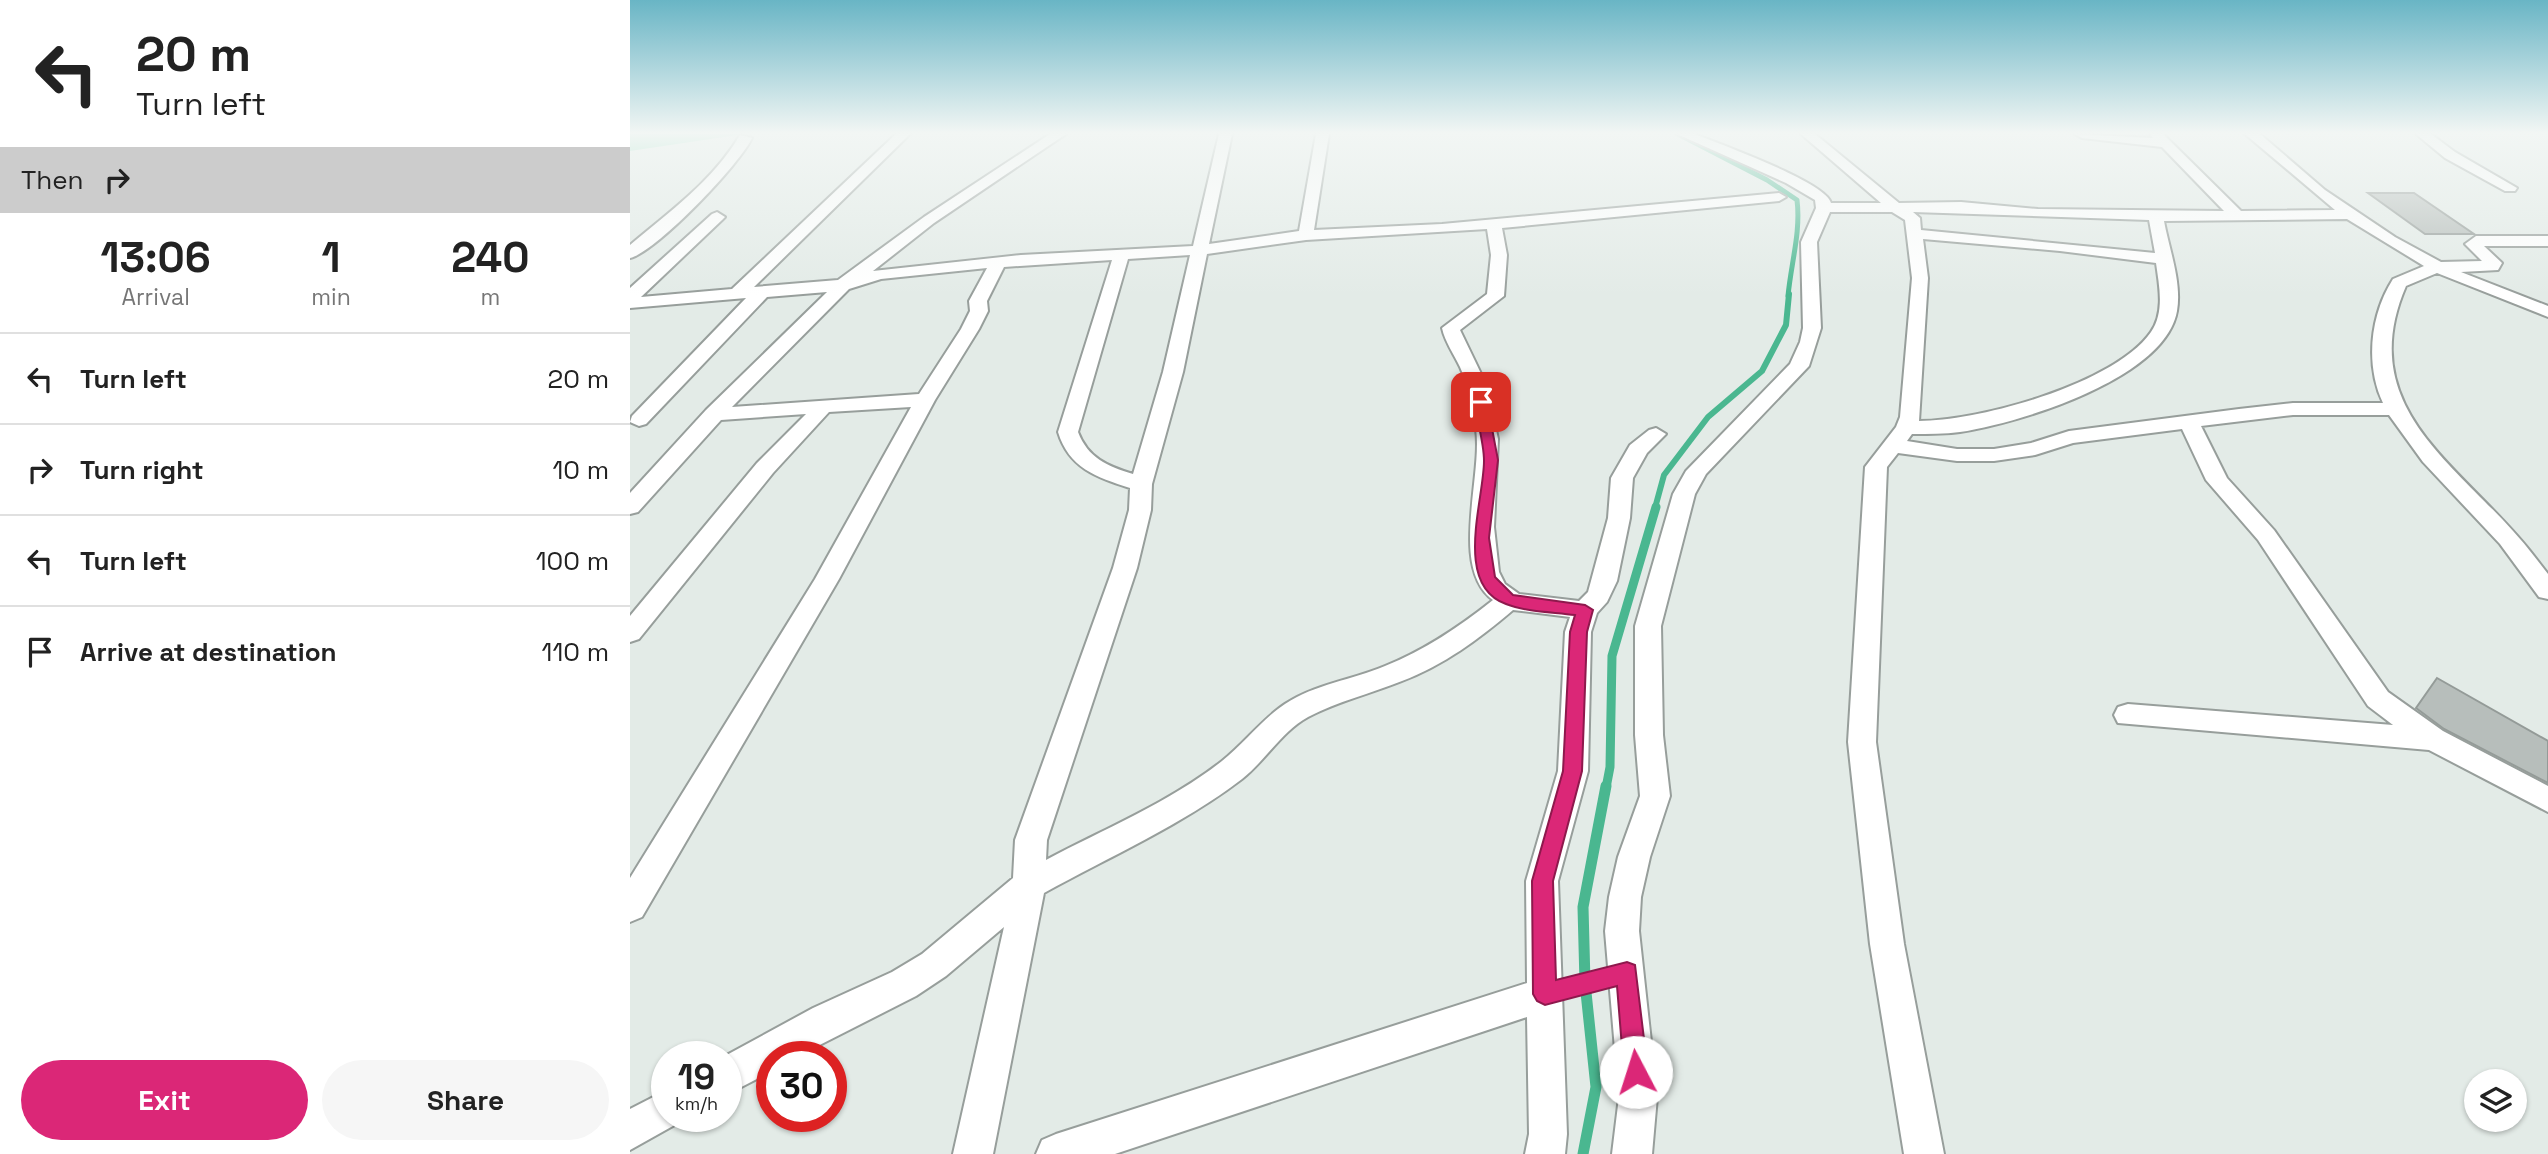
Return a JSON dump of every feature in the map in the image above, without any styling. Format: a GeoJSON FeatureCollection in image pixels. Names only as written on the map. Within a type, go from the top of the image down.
{"type":"FeatureCollection","features":[{"type":"Feature","properties":{"kind":"street"},"geometry":{"type":"LineString","coordinates":[[630,253],[705,188]]}},
{"type":"Feature","properties":{"kind":"street"},"geometry":{"type":"LineString","coordinates":[[736,295],[847,188]]}},
{"type":"Feature","properties":{"kind":"street"},"geometry":{"type":"LineString","coordinates":[[630,507],[713,414],[844,285],[929,220],[978,188]]}},
{"type":"Feature","properties":{"kind":"street"},"geometry":{"type":"LineString","coordinates":[[973,1154],[1029,885],[1031,840],[1125,568],[1140,510],[1141,484],[1173,372],[1212,188]]}},
{"type":"Feature","properties":{"kind":"street"},"geometry":{"type":"LineString","coordinates":[[1306,235],[1312,188]]}},
{"type":"Feature","properties":{"kind":"street"},"geometry":{"type":"LineString","coordinates":[[1632,1154],[1638,1097],[1622,930],[1625,897],[1654,796],[1648,723],[1648,626],[1684,494],[1697,471],[1799,366],[1810,342],[1812,328],[1809,242],[1824,208],[1822,198],[1807,188]]}},
{"type":"Feature","properties":{"kind":"street"},"geometry":{"type":"LineString","coordinates":[[1872,188],[1912,218],[1920,278],[1910,417],[1877,467],[1874,484],[1862,742],[1887,944],[1924,1154]]}},
{"type":"Feature","properties":{"kind":"street"},"geometry":{"type":"LineString","coordinates":[[2210,188],[2236,215]]}},
{"type":"Feature","properties":{"kind":"street"},"geometry":{"type":"LineString","coordinates":[[2311,188],[2346,215],[2437,267],[2548,312]]}},
{"type":"Feature","properties":{"kind":"street"},"geometry":{"type":"LineString","coordinates":[[630,301],[844,285],[879,274],[998,265],[1021,260],[1199,250],[1306,235],[1494,224],[1779,197]]}},
{"type":"Feature","properties":{"kind":"street"},"geometry":{"type":"LineString","coordinates":[[1824,208],[1961,207],[2038,214],[2156,216],[2346,215]]}},
{"type":"Feature","properties":{"kind":"street"},"geometry":{"type":"LineString","coordinates":[[1898,437],[1971,424],[2095,384],[2129,364],[2158,335],[2168,314],[2156,216]]}},
{"type":"Feature","properties":{"kind":"street"},"geometry":{"type":"LineString","coordinates":[[630,301],[643,283],[717,217]]}},
{"type":"Feature","properties":{"kind":"street"},"geometry":{"type":"LineString","coordinates":[[1494,224],[1499,255],[1495,296],[1451,328],[1470,368],[1481,402],[1491,460],[1482,538],[1487,577],[1493,587],[1509,600],[1585,610]]}},
{"type":"Feature","properties":{"kind":"street"},"geometry":{"type":"LineString","coordinates":[[1914,234],[2060,246],[2163,259]]}},
{"type":"Feature","properties":{"kind":"street"},"geometry":{"type":"LineString","coordinates":[[2548,241],[2476,241],[2473,244],[2494,263],[2492,267],[2437,267],[2399,283],[2393,296],[2381,356],[2382,374],[2412,435],[2504,535],[2548,591]]}},
{"type":"Feature","properties":{"kind":"street"},"geometry":{"type":"LineString","coordinates":[[1121,256],[1068,432],[1078,457],[1092,467],[1141,484]]}},
{"type":"Feature","properties":{"kind":"street"},"geometry":{"type":"LineString","coordinates":[[630,907],[827,579],[925,401],[970,329],[979,311],[978,301],[998,265]]}},
{"type":"Feature","properties":{"kind":"street"},"geometry":{"type":"LineString","coordinates":[[639,420],[762,292]]}},
{"type":"Feature","properties":{"kind":"street"},"geometry":{"type":"LineString","coordinates":[[713,414],[821,410],[925,401]]}},
{"type":"Feature","properties":{"kind":"street"},"geometry":{"type":"LineString","coordinates":[[1898,437],[1956,455],[1994,455],[2035,449],[2069,437],[2293,410],[2397,409]]}},
{"type":"Feature","properties":{"kind":"street"},"geometry":{"type":"LineString","coordinates":[[630,633],[765,468],[821,410]]}},
{"type":"Feature","properties":{"kind":"street"},"geometry":{"type":"LineString","coordinates":[[2189,422],[2217,480],[2266,535],[2378,699],[2433,739],[2548,800]]}},
{"type":"Feature","properties":{"kind":"street"},"geometry":{"type":"LineString","coordinates":[[1545,1154],[1548,1134],[1542,881],[1573,771],[1578,632],[1585,610],[1598,596],[1605,581],[1619,517],[1622,478],[1638,450],[1656,434]]}},
{"type":"Feature","properties":{"kind":"street"},"geometry":{"type":"LineString","coordinates":[[742,1067],[826,1020],[904,984],[934,965],[1029,885],[1185,800],[1232,770],[1295,711],[1341,690],[1393,674],[1437,652],[1468,634],[1509,600]]}},
{"type":"Feature","properties":{"kind":"street"},"geometry":{"type":"LineString","coordinates":[[2128,715],[2433,739]]}},
{"type":"Feature","properties":{"kind":"street"},"geometry":{"type":"LineString","coordinates":[[1056,1154],[1545,994]]}},
{"type":"Feature","properties":{"kind":"street"},"geometry":{"type":"LineString","coordinates":[[630,1131],[651,1119]]}},
{"type":"Feature","properties":{"kind":"lane"},"geometry":{"type":"LineString","coordinates":[[1545,994],[1627,973]]}},
{"type":"Feature","properties":{"kind":"building"},"geometry":{"type":"Polygon","coordinates":[[[2368,193],[2414,193],[2474,234],[2425,234],[2368,193]]]}},
{"type":"Feature","properties":{"kind":"building"},"geometry":{"type":"Polygon","coordinates":[[[2437,678],[2548,741],[2548,783],[2444,729],[2416,708],[2437,678]]]}},
{"type":"Feature","properties":{"kind":"waterway"},"geometry":{"type":"LineString","coordinates":[[1779,188],[1797,200],[1797,236],[1788,296]]}},
{"type":"Feature","properties":{"kind":"waterway"},"geometry":{"type":"LineString","coordinates":[[1655,508],[1664,475],[1708,417],[1762,371],[1786,325],[1789,294]]}},
{"type":"Feature","properties":{"kind":"waterway"},"geometry":{"type":"LineString","coordinates":[[1606,788],[1610,767],[1612,656],[1656,507]]}},
{"type":"Feature","properties":{"kind":"waterway"},"geometry":{"type":"LineString","coordinates":[[1583,1154],[1596,1087],[1585,983],[1583,907],[1606,786]]}},
{"type":"Feature","properties":{"kind":"route"},"geometry":{"type":"LineString","coordinates":[[1481,402],[1491,460],[1484,497],[1482,538],[1487,577],[1493,587],[1509,600],[1585,610],[1578,632],[1580,656],[1573,771],[1542,881],[1541,924],[1545,994],[1566,986],[1627,973],[1636,1072]]}}]}
